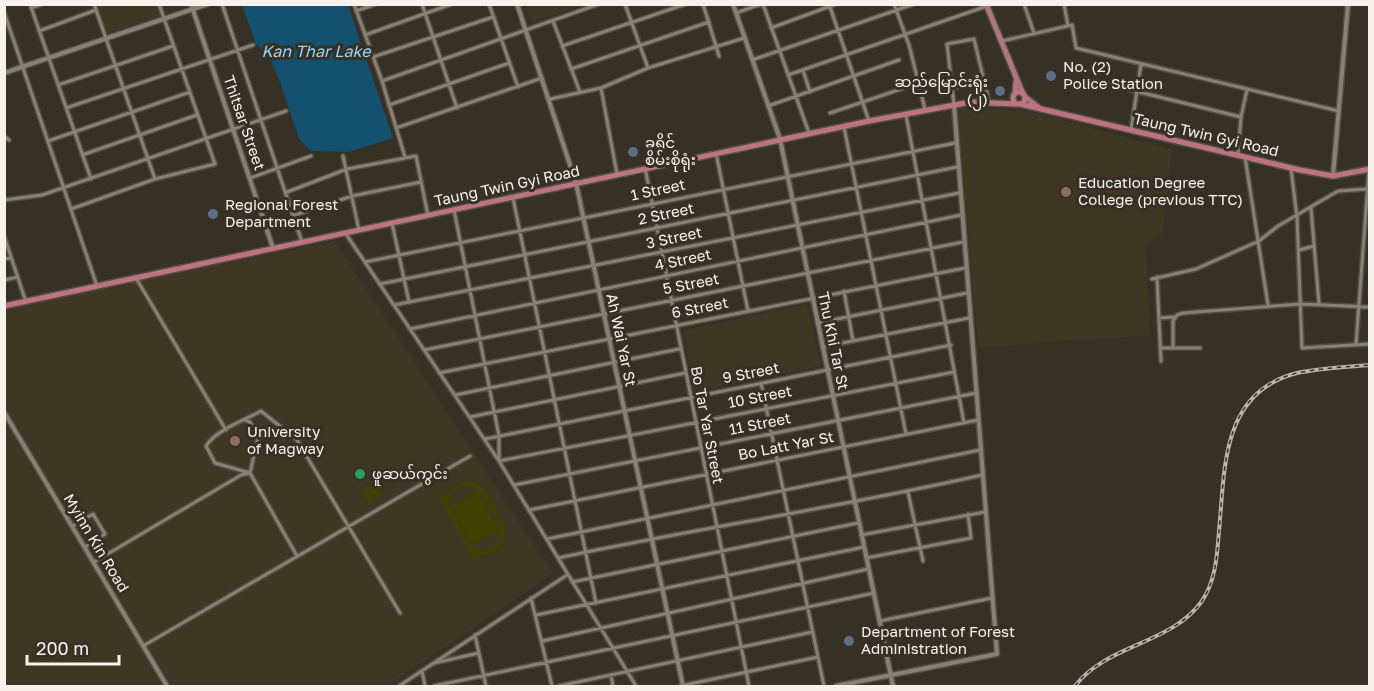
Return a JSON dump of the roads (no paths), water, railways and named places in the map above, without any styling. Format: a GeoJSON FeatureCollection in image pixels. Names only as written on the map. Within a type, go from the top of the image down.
{"type":"FeatureCollection","features":[{"type":"Feature","properties":{"kind":"highway"},"geometry":{"type":"LineString","coordinates":[[1018,104],[1014,95],[1024,95]]}},
{"type":"Feature","properties":{"kind":"highway"},"geometry":{"type":"LineString","coordinates":[[1018,104],[1024,95]]}},
{"type":"Feature","properties":{"kind":"highway","name":"Taung Twin Gyi Road"},"geometry":{"type":"LineString","coordinates":[[4,306],[780,139],[954,105],[1003,102],[1038,107],[1332,176],[1369,170]]}},
{"type":"Feature","properties":{"kind":"main road"},"geometry":{"type":"LineString","coordinates":[[986,5],[1016,80],[1024,95],[1038,107]]}},
{"type":"Feature","properties":{"kind":"main road"},"geometry":{"type":"LineString","coordinates":[[1003,102],[1014,95],[1016,80]]}},
{"type":"Feature","properties":{"kind":"street"},"geometry":{"type":"LineString","coordinates":[[42,4],[31,6],[91,178]]}},
{"type":"Feature","properties":{"kind":"street"},"geometry":{"type":"LineString","coordinates":[[94,4],[155,179]]}},
{"type":"Feature","properties":{"kind":"street"},"geometry":{"type":"LineString","coordinates":[[71,209],[155,179],[215,163],[159,4]]}},
{"type":"Feature","properties":{"kind":"street"},"geometry":{"type":"LineString","coordinates":[[4,73],[164,19],[192,7],[208,4]]}},
{"type":"Feature","properties":{"kind":"street"},"geometry":{"type":"LineString","coordinates":[[222,4],[295,215],[302,242]]}},
{"type":"Feature","properties":{"kind":"street"},"geometry":{"type":"LineString","coordinates":[[354,4],[382,81],[405,157]]}},
{"type":"Feature","properties":{"kind":"street"},"geometry":{"type":"LineString","coordinates":[[356,11],[376,4]]}},
{"type":"Feature","properties":{"kind":"street"},"geometry":{"type":"LineString","coordinates":[[422,4],[457,108]]}},
{"type":"Feature","properties":{"kind":"street"},"geometry":{"type":"LineString","coordinates":[[365,35],[452,4]]}},
{"type":"Feature","properties":{"kind":"street"},"geometry":{"type":"LineString","coordinates":[[489,4],[518,87]]}},
{"type":"Feature","properties":{"kind":"street","name":"Ah Wai Yar St"},"geometry":{"type":"LineString","coordinates":[[517,4],[576,183],[682,686]]}},
{"type":"Feature","properties":{"kind":"street"},"geometry":{"type":"LineString","coordinates":[[382,81],[599,4]]}},
{"type":"Feature","properties":{"kind":"street"},"geometry":{"type":"LineString","coordinates":[[625,4],[648,68]]}},
{"type":"Feature","properties":{"kind":"street"},"geometry":{"type":"LineString","coordinates":[[562,46],[686,4]]}},
{"type":"Feature","properties":{"kind":"street"},"geometry":{"type":"LineString","coordinates":[[703,4],[719,56]]}},
{"type":"Feature","properties":{"kind":"street","name":"Thu Khi Tar St"},"geometry":{"type":"LineString","coordinates":[[733,4],[780,139],[893,687]]}},
{"type":"Feature","properties":{"kind":"street"},"geometry":{"type":"LineString","coordinates":[[736,14],[762,4],[809,133]]}},
{"type":"Feature","properties":{"kind":"street"},"geometry":{"type":"LineString","coordinates":[[771,28],[836,4]]}},
{"type":"Feature","properties":{"kind":"street"},"geometry":{"type":"LineString","coordinates":[[894,4],[905,34],[925,110]]}},
{"type":"Feature","properties":{"kind":"street"},"geometry":{"type":"LineString","coordinates":[[752,60],[915,4]]}},
{"type":"Feature","properties":{"kind":"street"},"geometry":{"type":"LineString","coordinates":[[1024,4],[1034,33]]}},
{"type":"Feature","properties":{"kind":"street"},"geometry":{"type":"LineString","coordinates":[[1065,4],[1068,26]]}},
{"type":"Feature","properties":{"kind":"street"},"geometry":{"type":"LineString","coordinates":[[1332,176],[1348,4]]}},
{"type":"Feature","properties":{"kind":"street"},"geometry":{"type":"LineString","coordinates":[[788,75],[986,5]]}},
{"type":"Feature","properties":{"kind":"street"},"geometry":{"type":"LineString","coordinates":[[830,6],[869,121]]}},
{"type":"Feature","properties":{"kind":"street","name":"Thitsar Street"},"geometry":{"type":"LineString","coordinates":[[192,7],[273,248]]}},
{"type":"Feature","properties":{"kind":"street"},"geometry":{"type":"LineString","coordinates":[[39,31],[96,10]]}},
{"type":"Feature","properties":{"kind":"street"},"geometry":{"type":"LineString","coordinates":[[4,12],[97,286]]}},
{"type":"Feature","properties":{"kind":"street"},"geometry":{"type":"LineString","coordinates":[[373,57],[493,17]]}},
{"type":"Feature","properties":{"kind":"street"},"geometry":{"type":"LineString","coordinates":[[553,20],[580,92]]}},
{"type":"Feature","properties":{"kind":"street"},"geometry":{"type":"LineString","coordinates":[[571,69],[709,22]]}},
{"type":"Feature","properties":{"kind":"street"},"geometry":{"type":"LineString","coordinates":[[1000,42],[1072,25],[1076,48],[1338,111]]}},
{"type":"Feature","properties":{"kind":"street"},"geometry":{"type":"LineString","coordinates":[[550,99],[601,88],[648,68],[744,38]]}},
{"type":"Feature","properties":{"kind":"street"},"geometry":{"type":"LineString","coordinates":[[836,687],[997,654],[955,143],[953,88],[947,44],[974,39],[989,102]]}},
{"type":"Feature","properties":{"kind":"street"},"geometry":{"type":"LineString","coordinates":[[66,108],[253,45]]}},
{"type":"Feature","properties":{"kind":"street"},"geometry":{"type":"LineString","coordinates":[[58,85],[173,46]]}},
{"type":"Feature","properties":{"kind":"street"},"geometry":{"type":"LineString","coordinates":[[768,106],[899,60]]}},
{"type":"Feature","properties":{"kind":"street"},"geometry":{"type":"LineString","coordinates":[[389,105],[510,63]]}},
{"type":"Feature","properties":{"kind":"street"},"geometry":{"type":"LineString","coordinates":[[1131,130],[1139,92],[1141,64]]}},
{"type":"Feature","properties":{"kind":"street"},"geometry":{"type":"LineString","coordinates":[[803,70],[810,92]]}},
{"type":"Feature","properties":{"kind":"street"},"geometry":{"type":"LineString","coordinates":[[396,128],[543,78]]}},
{"type":"Feature","properties":{"kind":"street"},"geometry":{"type":"LineString","coordinates":[[1094,81],[1241,117]]}},
{"type":"Feature","properties":{"kind":"street"},"geometry":{"type":"LineString","coordinates":[[953,88],[984,82]]}},
{"type":"Feature","properties":{"kind":"street"},"geometry":{"type":"LineString","coordinates":[[830,113],[907,87]]}},
{"type":"Feature","properties":{"kind":"street"},"geometry":{"type":"LineString","coordinates":[[601,88],[617,174]]}},
{"type":"Feature","properties":{"kind":"street"},"geometry":{"type":"LineString","coordinates":[[1238,155],[1241,117],[1247,90]]}},
{"type":"Feature","properties":{"kind":"street"},"geometry":{"type":"LineString","coordinates":[[48,141],[190,93]]}},
{"type":"Feature","properties":{"kind":"street"},"geometry":{"type":"LineString","coordinates":[[4,200],[42,195],[286,111]]}},
{"type":"Feature","properties":{"kind":"street"},"geometry":{"type":"LineString","coordinates":[[905,114],[951,345],[964,423]]}},
{"type":"Feature","properties":{"kind":"street"},"geometry":{"type":"LineString","coordinates":[[82,155],[198,115]]}},
{"type":"Feature","properties":{"kind":"street"},"geometry":{"type":"LineString","coordinates":[[844,126],[906,434]]}},
{"type":"Feature","properties":{"kind":"street"},"geometry":{"type":"LineString","coordinates":[[4,136],[9,140]]}},
{"type":"Feature","properties":{"kind":"street","name":"1 Street"},"geometry":{"type":"LineString","coordinates":[[365,262],[520,230],[583,220],[723,189],[955,143]]}},
{"type":"Feature","properties":{"kind":"street"},"geometry":{"type":"LineString","coordinates":[[716,153],[748,310]]}},
{"type":"Feature","properties":{"kind":"street"},"geometry":{"type":"LineString","coordinates":[[250,178],[311,156]]}},
{"type":"Feature","properties":{"kind":"street"},"geometry":{"type":"LineString","coordinates":[[343,156],[359,230]]}},
{"type":"Feature","properties":{"kind":"street"},"geometry":{"type":"LineString","coordinates":[[287,192],[347,169],[416,156],[428,216]]}},
{"type":"Feature","properties":{"kind":"street"},"geometry":{"type":"LineString","coordinates":[[1245,157],[1268,305]]}},
{"type":"Feature","properties":{"kind":"street","name":"2 Street"},"geometry":{"type":"LineString","coordinates":[[380,284],[957,167]]}},
{"type":"Feature","properties":{"kind":"street","name":"Bo Tar Yar Street"},"geometry":{"type":"LineString","coordinates":[[645,168],[699,448],[749,687]]}},
{"type":"Feature","properties":{"kind":"street"},"geometry":{"type":"LineString","coordinates":[[1291,168],[1297,217],[1302,348],[1370,344]]}},
{"type":"Feature","properties":{"kind":"street"},"geometry":{"type":"LineString","coordinates":[[1356,345],[1369,170]]}},
{"type":"Feature","properties":{"kind":"street"},"geometry":{"type":"LineString","coordinates":[[295,215],[352,196],[421,182]]}},
{"type":"Feature","properties":{"kind":"street"},"geometry":{"type":"LineString","coordinates":[[1152,279],[1196,269],[1259,241],[1278,226],[1338,191],[1367,193]]}},
{"type":"Feature","properties":{"kind":"street","name":"3 Street"},"geometry":{"type":"LineString","coordinates":[[394,305],[959,193]]}},
{"type":"Feature","properties":{"kind":"street"},"geometry":{"type":"LineString","coordinates":[[513,198],[597,603]]}},
{"type":"Feature","properties":{"kind":"street"},"geometry":{"type":"LineString","coordinates":[[1311,208],[1319,304]]}},
{"type":"Feature","properties":{"kind":"street"},"geometry":{"type":"LineString","coordinates":[[454,210],[499,436],[499,461]]}},
{"type":"Feature","properties":{"kind":"street","name":"4 Street"},"geometry":{"type":"LineString","coordinates":[[410,329],[961,215]]}},
{"type":"Feature","properties":{"kind":"street"},"geometry":{"type":"LineString","coordinates":[[392,223],[409,302]]}},
{"type":"Feature","properties":{"kind":"street"},"geometry":{"type":"LineString","coordinates":[[345,233],[485,439],[636,687]]}},
{"type":"Feature","properties":{"kind":"street"},"geometry":{"type":"LineString","coordinates":[[5,237],[26,302]]}},
{"type":"Feature","properties":{"kind":"street","name":"5 Street"},"geometry":{"type":"LineString","coordinates":[[423,350],[963,242]]}},
{"type":"Feature","properties":{"kind":"street"},"geometry":{"type":"LineString","coordinates":[[1299,250],[1314,246]]}},
{"type":"Feature","properties":{"kind":"street"},"geometry":{"type":"LineString","coordinates":[[4,259],[11,258]]}},
{"type":"Feature","properties":{"kind":"street","name":"6 Street"},"geometry":{"type":"LineString","coordinates":[[439,373],[965,268]]}},
{"type":"Feature","properties":{"kind":"street"},"geometry":{"type":"LineString","coordinates":[[4,280],[18,277]]}},
{"type":"Feature","properties":{"kind":"street"},"geometry":{"type":"LineString","coordinates":[[1157,277],[1161,361]]}},
{"type":"Feature","properties":{"kind":"street"},"geometry":{"type":"LineString","coordinates":[[136,278],[226,430]]}},
{"type":"Feature","properties":{"kind":"street"},"geometry":{"type":"LineString","coordinates":[[844,291],[853,341]]}},
{"type":"Feature","properties":{"kind":"street"},"geometry":{"type":"LineString","coordinates":[[817,323],[967,293]]}},
{"type":"Feature","properties":{"kind":"street"},"geometry":{"type":"LineString","coordinates":[[1159,318],[1175,317],[1183,312],[1268,305],[1319,304],[1370,307]]}},
{"type":"Feature","properties":{"kind":"street"},"geometry":{"type":"LineString","coordinates":[[1173,348],[1175,317]]}},
{"type":"Feature","properties":{"kind":"street"},"geometry":{"type":"LineString","coordinates":[[822,347],[969,318]]}},
{"type":"Feature","properties":{"kind":"street","name":"9 Street"},"geometry":{"type":"LineString","coordinates":[[485,439],[951,345]]}},
{"type":"Feature","properties":{"kind":"street"},"geometry":{"type":"LineString","coordinates":[[1161,348],[1200,348]]}},
{"type":"Feature","properties":{"kind":"street"},"geometry":{"type":"LineString","coordinates":[[455,395],[680,349]]}},
{"type":"Feature","properties":{"kind":"street","name":"10 Street"},"geometry":{"type":"LineString","coordinates":[[499,461],[954,372]]}},
{"type":"Feature","properties":{"kind":"street"},"geometry":{"type":"LineString","coordinates":[[470,417],[684,373]]}},
{"type":"Feature","properties":{"kind":"street"},"geometry":{"type":"LineString","coordinates":[[761,383],[824,687]]}},
{"type":"Feature","properties":{"kind":"street","name":"11 Street"},"geometry":{"type":"LineString","coordinates":[[514,485],[976,393]]}},
{"type":"Feature","properties":{"kind":"street"},"geometry":{"type":"LineString","coordinates":[[250,473],[215,463],[206,446],[226,430],[261,411],[297,440],[400,613]]}},
{"type":"Feature","properties":{"kind":"street","name":"Myinn Kin Road"},"geometry":{"type":"LineString","coordinates":[[4,412],[167,687]]}},
{"type":"Feature","properties":{"kind":"street"},"geometry":{"type":"LineString","coordinates":[[245,420],[250,422],[258,437],[250,473],[297,556]]}},
{"type":"Feature","properties":{"kind":"street","name":"Bo Latt Yar St"},"geometry":{"type":"LineString","coordinates":[[529,510],[978,420]]}},
{"type":"Feature","properties":{"kind":"street"},"geometry":{"type":"LineString","coordinates":[[547,539],[980,450]]}},
{"type":"Feature","properties":{"kind":"street"},"geometry":{"type":"LineString","coordinates":[[143,646],[470,456]]}},
{"type":"Feature","properties":{"kind":"street"},"geometry":{"type":"LineString","coordinates":[[94,562],[222,486],[250,473]]}},
{"type":"Feature","properties":{"kind":"street"},"geometry":{"type":"LineString","coordinates":[[558,558],[853,500],[908,492],[982,475]]}},
{"type":"Feature","properties":{"kind":"street"},"geometry":{"type":"LineString","coordinates":[[908,492],[923,561]]}},
{"type":"Feature","properties":{"kind":"street"},"geometry":{"type":"LineString","coordinates":[[861,535],[985,512]]}},
{"type":"Feature","properties":{"kind":"street"},"geometry":{"type":"LineString","coordinates":[[72,526],[93,514],[105,534],[85,547]]}},
{"type":"Feature","properties":{"kind":"street"},"geometry":{"type":"LineString","coordinates":[[866,558],[971,538],[968,514]]}},
{"type":"Feature","properties":{"kind":"street"},"geometry":{"type":"LineString","coordinates":[[572,582],[720,550],[858,524]]}},
{"type":"Feature","properties":{"kind":"street"},"geometry":{"type":"LineString","coordinates":[[536,615],[864,547]]}},
{"type":"Feature","properties":{"kind":"street"},"geometry":{"type":"LineString","coordinates":[[542,641],[868,569]]}},
{"type":"Feature","properties":{"kind":"street"},"geometry":{"type":"LineString","coordinates":[[399,687],[567,575]]}},
{"type":"Feature","properties":{"kind":"street"},"geometry":{"type":"LineString","coordinates":[[434,687],[874,593]]}},
{"type":"Feature","properties":{"kind":"street"},"geometry":{"type":"LineString","coordinates":[[531,598],[552,687]]}},
{"type":"Feature","properties":{"kind":"street"},"geometry":{"type":"LineString","coordinates":[[880,621],[992,598]]}},
{"type":"Feature","properties":{"kind":"street"},"geometry":{"type":"LineString","coordinates":[[559,687],[812,632]]}},
{"type":"Feature","properties":{"kind":"street"},"geometry":{"type":"LineString","coordinates":[[475,635],[486,687]]}},
{"type":"Feature","properties":{"kind":"street"},"geometry":{"type":"LineString","coordinates":[[432,664],[479,653]]}},
{"type":"Feature","properties":{"kind":"street"},"geometry":{"type":"LineString","coordinates":[[682,686],[818,657]]}},
{"type":"Feature","properties":{"kind":"street"},"geometry":{"type":"LineString","coordinates":[[422,671],[425,687]]}},
{"type":"Feature","properties":{"kind":"street"},"geometry":{"type":"LineString","coordinates":[[611,675],[613,687]]}},
{"type":"Feature","properties":{"kind":"water","name":"Kan Thar Lake"},"geometry":{"type":"Polygon","coordinates":[[[242,5],[348,5],[393,138],[348,152],[311,151],[299,139],[269,56],[256,44],[242,5]]]}},
{"type":"Feature","properties":{"kind":"railway"},"geometry":{"type":"LineString","coordinates":[[1075,686],[1088,672],[1104,661],[1174,627],[1189,615],[1207,593],[1215,567],[1226,458],[1241,415],[1254,397],[1272,383],[1297,373],[1370,365]]}},
{"type":"Feature","properties":{"kind":"place","name":"No. (2) Police Station"},"geometry":{"type":"Point","coordinates":[1051,76]}},
{"type":"Feature","properties":{"kind":"place","name":"ဆည်မြောင်းရုံး (၂)"},"geometry":{"type":"Point","coordinates":[1000,91]}},
{"type":"Feature","properties":{"kind":"place","name":"ခရိုင် စိမ်းစိုရုံး"},"geometry":{"type":"Point","coordinates":[633,152]}},
{"type":"Feature","properties":{"kind":"place","name":"Education Degree College (previous TTC)"},"geometry":{"type":"Point","coordinates":[1066,192]}},
{"type":"Feature","properties":{"kind":"place","name":"Regional Forest Department"},"geometry":{"type":"Point","coordinates":[213,214]}},
{"type":"Feature","properties":{"kind":"place","name":"University of Magway"},"geometry":{"type":"Point","coordinates":[235,441]}},
{"type":"Feature","properties":{"kind":"place","name":"ဖူဆယ်ကွင်း"},"geometry":{"type":"Point","coordinates":[360,474]}},
{"type":"Feature","properties":{"kind":"place","name":"Department of Forest Administration"},"geometry":{"type":"Point","coordinates":[849,641]}}]}
